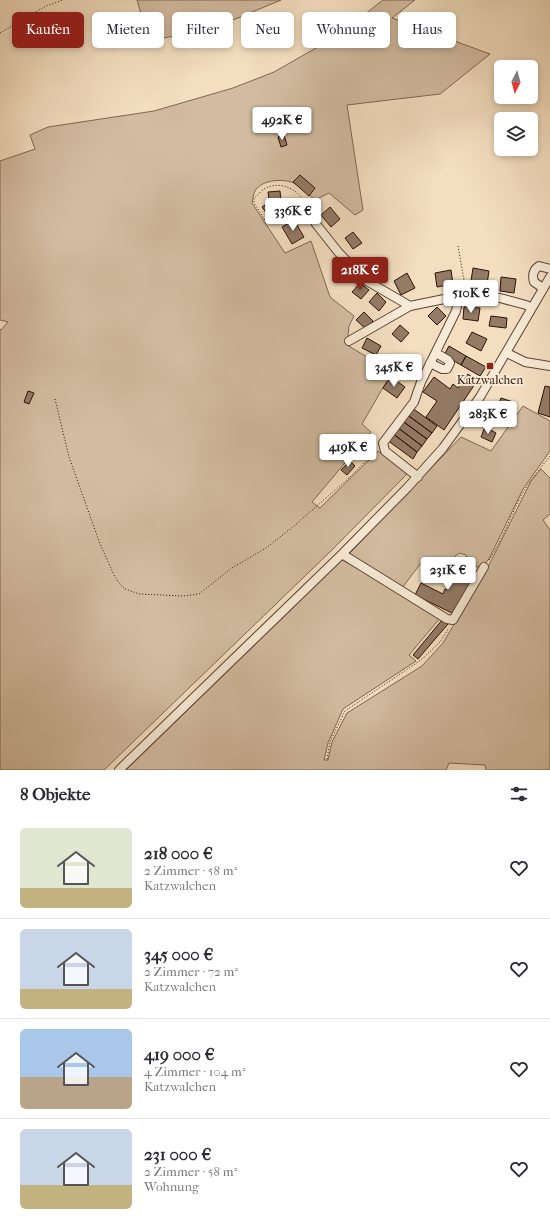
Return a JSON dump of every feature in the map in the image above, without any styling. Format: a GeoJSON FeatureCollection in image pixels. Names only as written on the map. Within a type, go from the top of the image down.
{"type":"FeatureCollection","features":[{"type":"Feature","properties":{"kind":"street"},"geometry":{"type":"LineString","coordinates":[[306,204],[316,224],[339,253],[367,281],[410,306]]}},
{"type":"Feature","properties":{"kind":"street"},"geometry":{"type":"LineString","coordinates":[[543,288],[534,282],[533,272],[540,266],[550,269]]}},
{"type":"Feature","properties":{"kind":"street"},"geometry":{"type":"LineString","coordinates":[[119,770],[342,554],[418,477],[467,417],[507,353],[550,277]]}},
{"type":"Feature","properties":{"kind":"street"},"geometry":{"type":"LineString","coordinates":[[418,477],[386,451],[383,447],[383,443],[414,402],[430,363],[463,295]]}},
{"type":"Feature","properties":{"kind":"street"},"geometry":{"type":"LineString","coordinates":[[349,341],[410,306],[463,295],[496,297],[532,308]]}},
{"type":"Feature","properties":{"kind":"street"},"geometry":{"type":"LineString","coordinates":[[430,363],[442,369],[447,369],[450,363],[448,360],[436,353]]}},
{"type":"Feature","properties":{"kind":"street"},"geometry":{"type":"LineString","coordinates":[[507,353],[525,362],[550,366]]}},
{"type":"Feature","properties":{"kind":"street"},"geometry":{"type":"LineString","coordinates":[[342,554],[447,619],[453,620],[484,567]]}},
{"type":"Feature","properties":{"kind":"path"},"geometry":{"type":"LineString","coordinates":[[0,33],[46,6],[63,0]]}},
{"type":"Feature","properties":{"kind":"path"},"geometry":{"type":"LineString","coordinates":[[265,220],[254,202],[254,198],[265,188],[276,186],[288,187],[299,194],[306,204]]}},
{"type":"Feature","properties":{"kind":"path"},"geometry":{"type":"LineString","coordinates":[[458,246],[463,295]]}},
{"type":"Feature","properties":{"kind":"path"},"geometry":{"type":"LineString","coordinates":[[55,399],[68,456],[100,544],[115,577],[120,584],[125,589],[139,594],[184,596],[199,594],[232,568],[272,544],[350,477],[374,451],[383,447]]}},
{"type":"Feature","properties":{"kind":"path"},"geometry":{"type":"LineString","coordinates":[[484,567],[497,547],[530,480],[550,456]]}},
{"type":"Feature","properties":{"kind":"path"},"geometry":{"type":"LineString","coordinates":[[327,759],[330,742],[344,711],[421,660],[440,642],[453,620]]}},
{"type":"Feature","properties":{"kind":"shaded area"},"geometry":{"type":"Polygon","coordinates":[[[137,0],[281,0],[252,12],[241,12],[241,17],[233,20],[233,12],[172,12],[172,36],[164,38],[164,12],[141,12],[137,0]]]}},
{"type":"Feature","properties":{"kind":"shaded area"},"geometry":{"type":"Polygon","coordinates":[[[383,0],[415,0],[392,18],[398,20],[398,48],[456,48],[456,42],[490,54],[440,94],[347,105],[363,210],[355,215],[329,193],[315,200],[299,185],[280,180],[268,182],[258,187],[254,192],[252,203],[285,253],[311,241],[330,297],[354,316],[349,326],[347,345],[392,372],[362,424],[371,432],[312,502],[320,508],[378,451],[408,473],[333,549],[104,770],[0,770],[0,329],[1,330],[8,322],[0,320],[0,161],[35,149],[30,135],[48,127],[154,111],[233,88],[274,72],[316,48],[390,48],[390,12],[368,12],[383,0]]]}},
{"type":"Feature","properties":{"kind":"shaded area"},"geometry":{"type":"Polygon","coordinates":[[[523,406],[550,421],[550,451],[523,489],[489,559],[481,568],[469,564],[466,555],[460,553],[455,556],[454,564],[421,563],[402,588],[352,559],[350,553],[461,437],[491,451],[523,406]]]}},
{"type":"Feature","properties":{"kind":"shaded area"},"geometry":{"type":"Polygon","coordinates":[[[541,469],[550,478],[550,514],[543,520],[550,530],[550,770],[486,770],[485,765],[449,763],[446,770],[126,770],[342,560],[400,591],[441,617],[409,655],[416,661],[343,709],[328,743],[324,760],[328,760],[332,742],[347,713],[422,666],[443,643],[487,569],[531,481],[541,469]]]}},
{"type":"Feature","properties":{"kind":"building"},"geometry":{"type":"Polygon","coordinates":[[[284,135],[287,145],[281,147],[278,137],[284,135]]]}},
{"type":"Feature","properties":{"kind":"building"},"geometry":{"type":"Polygon","coordinates":[[[300,175],[315,188],[309,196],[293,182],[300,175]]]}},
{"type":"Feature","properties":{"kind":"building"},"geometry":{"type":"Polygon","coordinates":[[[280,191],[281,200],[269,200],[268,192],[280,191]]]}},
{"type":"Feature","properties":{"kind":"building"},"geometry":{"type":"Polygon","coordinates":[[[270,202],[278,212],[270,218],[262,207],[270,202]]]}},
{"type":"Feature","properties":{"kind":"building"},"geometry":{"type":"Polygon","coordinates":[[[330,207],[340,219],[331,227],[321,215],[330,207]]]}},
{"type":"Feature","properties":{"kind":"building"},"geometry":{"type":"Polygon","coordinates":[[[294,220],[304,237],[292,244],[282,227],[294,220]]]}},
{"type":"Feature","properties":{"kind":"building"},"geometry":{"type":"Polygon","coordinates":[[[353,232],[362,243],[353,249],[345,238],[353,232]]]}},
{"type":"Feature","properties":{"kind":"building"},"geometry":{"type":"Polygon","coordinates":[[[379,257],[387,271],[376,277],[368,263],[379,257]]]}},
{"type":"Feature","properties":{"kind":"building"},"geometry":{"type":"Polygon","coordinates":[[[473,268],[489,271],[487,284],[471,281],[473,268]]]}},
{"type":"Feature","properties":{"kind":"building"},"geometry":{"type":"Polygon","coordinates":[[[451,270],[453,284],[437,287],[435,273],[451,270]]]}},
{"type":"Feature","properties":{"kind":"building"},"geometry":{"type":"Polygon","coordinates":[[[407,273],[415,288],[401,295],[394,281],[407,273]]]}},
{"type":"Feature","properties":{"kind":"building"},"geometry":{"type":"Polygon","coordinates":[[[501,277],[516,279],[514,293],[500,291],[501,277]]]}},
{"type":"Feature","properties":{"kind":"building"},"geometry":{"type":"Polygon","coordinates":[[[360,283],[369,290],[361,299],[352,292],[360,283]]]}},
{"type":"Feature","properties":{"kind":"building"},"geometry":{"type":"Polygon","coordinates":[[[377,293],[386,302],[379,311],[369,302],[377,293]]]}},
{"type":"Feature","properties":{"kind":"building"},"geometry":{"type":"Polygon","coordinates":[[[437,307],[446,316],[437,325],[428,316],[437,307]]]}},
{"type":"Feature","properties":{"kind":"building"},"geometry":{"type":"Polygon","coordinates":[[[464,307],[480,308],[478,321],[463,319],[464,307]]]}},
{"type":"Feature","properties":{"kind":"building"},"geometry":{"type":"Polygon","coordinates":[[[364,312],[373,321],[366,329],[356,320],[364,312]]]}},
{"type":"Feature","properties":{"kind":"building"},"geometry":{"type":"Polygon","coordinates":[[[491,316],[507,318],[506,328],[489,326],[491,316]]]}},
{"type":"Feature","properties":{"kind":"building"},"geometry":{"type":"Polygon","coordinates":[[[400,325],[409,333],[401,342],[392,334],[400,325]]]}},
{"type":"Feature","properties":{"kind":"building"},"geometry":{"type":"Polygon","coordinates":[[[472,332],[487,339],[481,351],[466,343],[472,332]]]}},
{"type":"Feature","properties":{"kind":"building"},"geometry":{"type":"Polygon","coordinates":[[[367,338],[381,346],[376,355],[362,348],[367,338]]]}},
{"type":"Feature","properties":{"kind":"building"},"geometry":{"type":"Polygon","coordinates":[[[449,346],[466,356],[461,365],[444,355],[449,346]]]}},
{"type":"Feature","properties":{"kind":"building"},"geometry":{"type":"Polygon","coordinates":[[[466,356],[486,367],[480,376],[461,365],[466,356]]]}},
{"type":"Feature","properties":{"kind":"building"},"geometry":{"type":"Polygon","coordinates":[[[468,374],[477,381],[444,430],[426,417],[437,401],[423,392],[434,377],[450,389],[453,384],[458,388],[468,374]]]}},
{"type":"Feature","properties":{"kind":"building"},"geometry":{"type":"Polygon","coordinates":[[[391,377],[405,387],[397,398],[383,388],[391,377]]]}},
{"type":"Feature","properties":{"kind":"building"},"geometry":{"type":"Polygon","coordinates":[[[545,386],[550,387],[550,417],[538,413],[545,386]]]}},
{"type":"Feature","properties":{"kind":"building"},"geometry":{"type":"Polygon","coordinates":[[[28,391],[34,393],[29,404],[24,402],[28,391]]]}},
{"type":"Feature","properties":{"kind":"building"},"geometry":{"type":"Polygon","coordinates":[[[501,398],[513,402],[508,413],[497,408],[501,398]]]}},
{"type":"Feature","properties":{"kind":"building"},"geometry":{"type":"Polygon","coordinates":[[[411,407],[437,426],[432,433],[406,414],[411,407]]]}},
{"type":"Feature","properties":{"kind":"building"},"geometry":{"type":"Polygon","coordinates":[[[406,414],[432,433],[427,439],[401,420],[406,414]]]}},
{"type":"Feature","properties":{"kind":"building"},"geometry":{"type":"Polygon","coordinates":[[[401,420],[427,439],[422,446],[397,427],[401,420]]]}},
{"type":"Feature","properties":{"kind":"building"},"geometry":{"type":"Polygon","coordinates":[[[397,427],[422,446],[417,452],[392,433],[397,427]]]}},
{"type":"Feature","properties":{"kind":"building"},"geometry":{"type":"Polygon","coordinates":[[[485,427],[496,433],[492,442],[481,437],[485,427]]]}},
{"type":"Feature","properties":{"kind":"building"},"geometry":{"type":"Polygon","coordinates":[[[392,433],[417,452],[413,459],[387,440],[392,433]]]}},
{"type":"Feature","properties":{"kind":"building"},"geometry":{"type":"Polygon","coordinates":[[[350,461],[355,466],[347,475],[341,470],[350,461]]]}},
{"type":"Feature","properties":{"kind":"building"},"geometry":{"type":"Polygon","coordinates":[[[461,565],[475,572],[454,614],[415,595],[421,583],[443,594],[445,589],[448,590],[461,565]]]}},
{"type":"Feature","properties":{"kind":"building"},"geometry":{"type":"Polygon","coordinates":[[[442,620],[448,624],[418,659],[413,655],[442,620]]]}},
{"type":"Feature","properties":{"kind":"place","name":"Katzwalchen"},"geometry":{"type":"Point","coordinates":[490,366]}}]}
